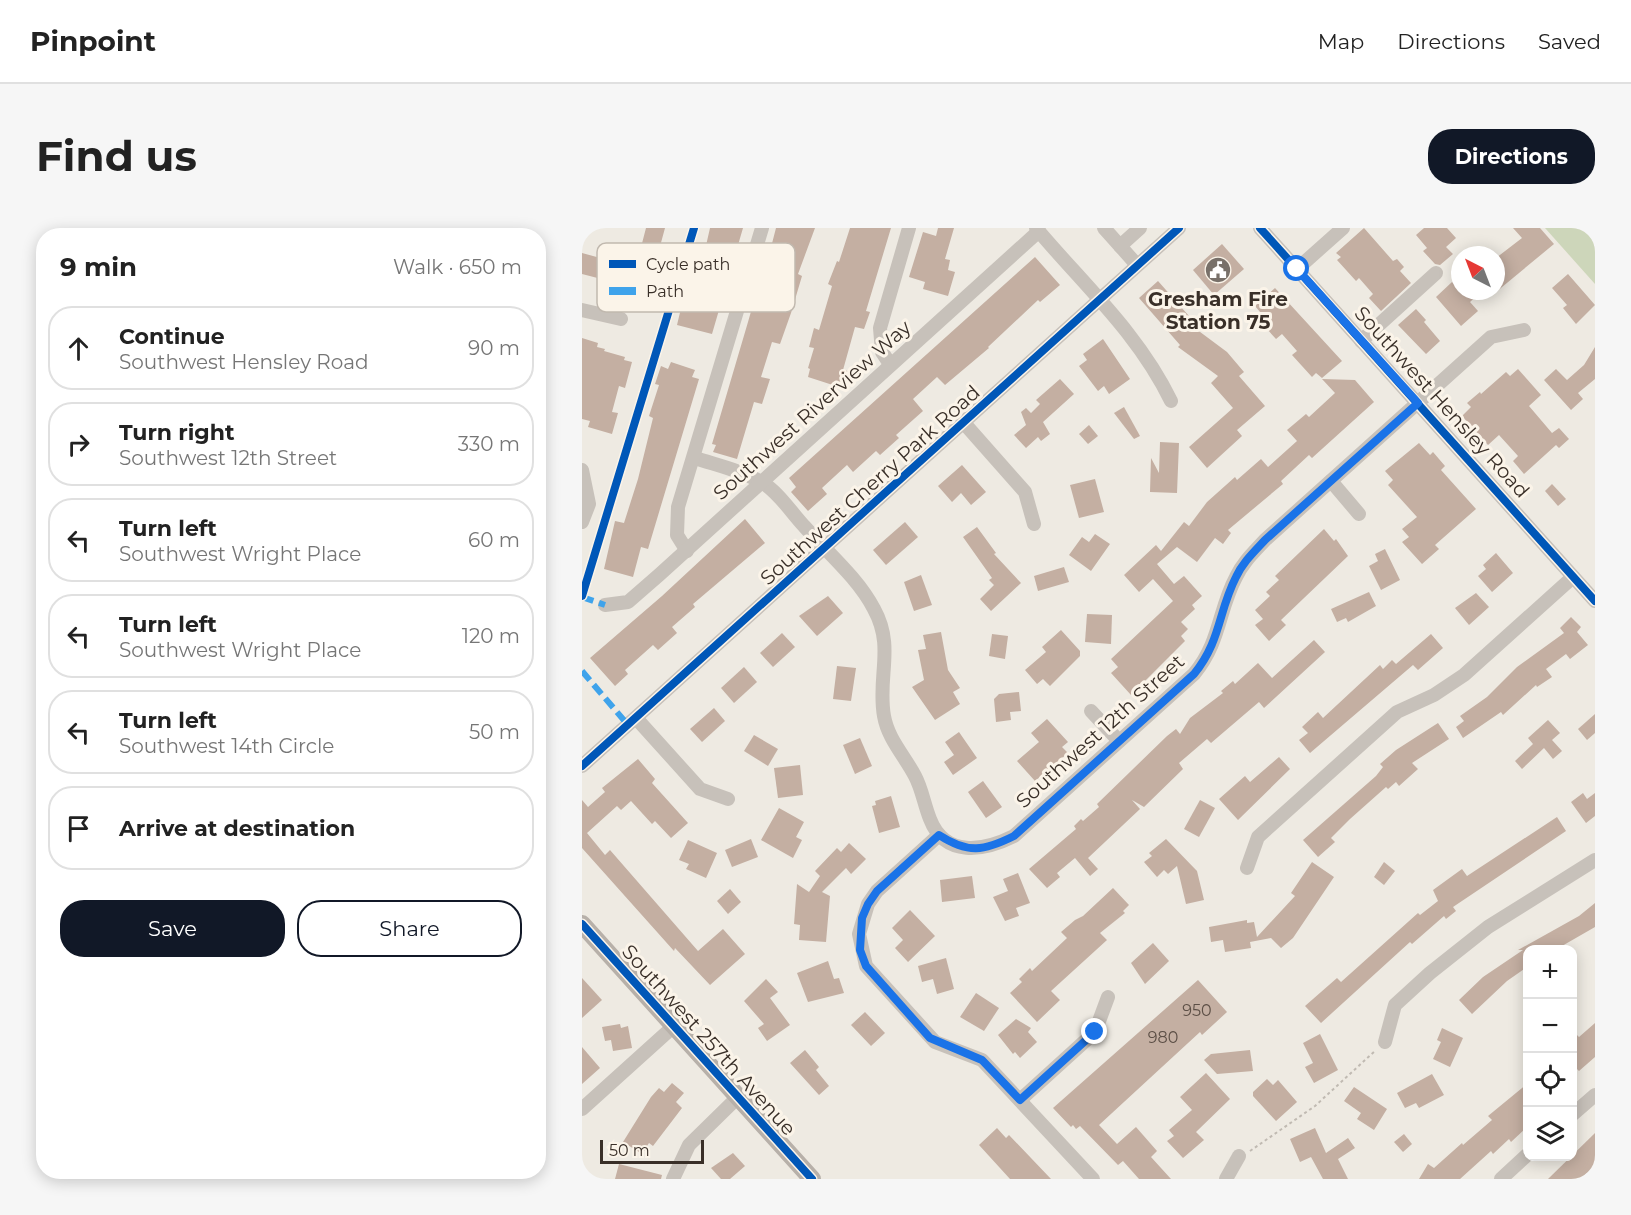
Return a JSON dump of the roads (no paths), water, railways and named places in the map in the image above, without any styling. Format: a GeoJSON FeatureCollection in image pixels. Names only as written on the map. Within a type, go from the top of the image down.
{"type":"FeatureCollection","features":[{"type":"Feature","properties":{"kind":"main road","name":"Southwest 257th Avenue"},"geometry":{"type":"LineString","coordinates":[[582,924],[812,1179]]}},
{"type":"Feature","properties":{"kind":"street"},"geometry":{"type":"LineString","coordinates":[[758,243],[762,228]]}},
{"type":"Feature","properties":{"kind":"street"},"geometry":{"type":"LineString","coordinates":[[890,364],[882,352],[880,328],[909,228]]}},
{"type":"Feature","properties":{"kind":"street"},"geometry":{"type":"LineString","coordinates":[[1104,228],[1137,265]]}},
{"type":"Feature","properties":{"kind":"street"},"geometry":{"type":"LineString","coordinates":[[1120,246],[1140,228]]}},
{"type":"Feature","properties":{"kind":"street","name":"Southwest Cherry Park Road"},"geometry":{"type":"LineString","coordinates":[[582,766],[1179,228]]}},
{"type":"Feature","properties":{"kind":"street","name":"Southwest Hensley Road"},"geometry":{"type":"LineString","coordinates":[[1260,228],[1595,602]]}},
{"type":"Feature","properties":{"kind":"street"},"geometry":{"type":"LineString","coordinates":[[1297,269],[1343,228]]}},
{"type":"Feature","properties":{"kind":"street"},"geometry":{"type":"LineString","coordinates":[[1038,230],[1132,337],[1158,376],[1170,401]]}},
{"type":"Feature","properties":{"kind":"street","name":"Southwest Riverview Way"},"geometry":{"type":"LineString","coordinates":[[605,605],[628,602],[687,551],[1038,230]]}},
{"type":"Feature","properties":{"kind":"street"},"geometry":{"type":"LineString","coordinates":[[1361,340],[1436,273]]}},
{"type":"Feature","properties":{"kind":"street"},"geometry":{"type":"LineString","coordinates":[[582,310],[621,319]]}},
{"type":"Feature","properties":{"kind":"street"},"geometry":{"type":"LineString","coordinates":[[687,551],[677,536],[675,524],[678,507],[695,458],[738,312]]}},
{"type":"Feature","properties":{"kind":"street","name":"Southwest 12th Street"},"geometry":{"type":"LineString","coordinates":[[939,835],[957,846],[976,849],[994,846],[1014,836],[1194,674],[1206,659],[1217,637],[1231,588],[1245,561],[1491,337],[1524,330]]}},
{"type":"Feature","properties":{"kind":"street"},"geometry":{"type":"LineString","coordinates":[[964,423],[1025,492],[1034,524]]}},
{"type":"Feature","properties":{"kind":"street"},"geometry":{"type":"LineString","coordinates":[[695,458],[763,483],[866,595],[878,618],[886,649],[882,695],[887,729],[914,774],[930,821],[939,835],[877,891],[868,904],[862,918],[860,950],[866,966],[930,1038],[982,1060],[1093,1179]]}},
{"type":"Feature","properties":{"kind":"street"},"geometry":{"type":"LineString","coordinates":[[582,470],[589,504],[582,522]]}},
{"type":"Feature","properties":{"kind":"street"},"geometry":{"type":"LineString","coordinates":[[1331,481],[1359,514]]}},
{"type":"Feature","properties":{"kind":"street"},"geometry":{"type":"LineString","coordinates":[[1247,868],[1258,837],[1397,712],[1434,695],[1464,675],[1573,577]]}},
{"type":"Feature","properties":{"kind":"street"},"geometry":{"type":"LineString","coordinates":[[1091,711],[1119,741]]}},
{"type":"Feature","properties":{"kind":"street"},"geometry":{"type":"LineString","coordinates":[[636,718],[700,789],[728,799]]}},
{"type":"Feature","properties":{"kind":"street"},"geometry":{"type":"LineString","coordinates":[[1385,1042],[1395,1005],[1430,973],[1488,927],[1595,860]]}},
{"type":"Feature","properties":{"kind":"street"},"geometry":{"type":"LineString","coordinates":[[1020,1100],[1095,1032],[1108,997]]}},
{"type":"Feature","properties":{"kind":"street"},"geometry":{"type":"LineString","coordinates":[[582,1109],[674,1026]]}},
{"type":"Feature","properties":{"kind":"street"},"geometry":{"type":"LineString","coordinates":[[1577,1111],[1595,1095]]}},
{"type":"Feature","properties":{"kind":"street"},"geometry":{"type":"LineString","coordinates":[[673,1179],[688,1145],[738,1097]]}},
{"type":"Feature","properties":{"kind":"street"},"geometry":{"type":"LineString","coordinates":[[1226,1179],[1239,1156]]}},
{"type":"Feature","properties":{"kind":"street"},"geometry":{"type":"LineString","coordinates":[[1501,1179],[1523,1159]]}},
{"type":"Feature","properties":{"kind":"place","name":"Gresham Fire Station 75"},"geometry":{"type":"Point","coordinates":[1218,270]}}]}
